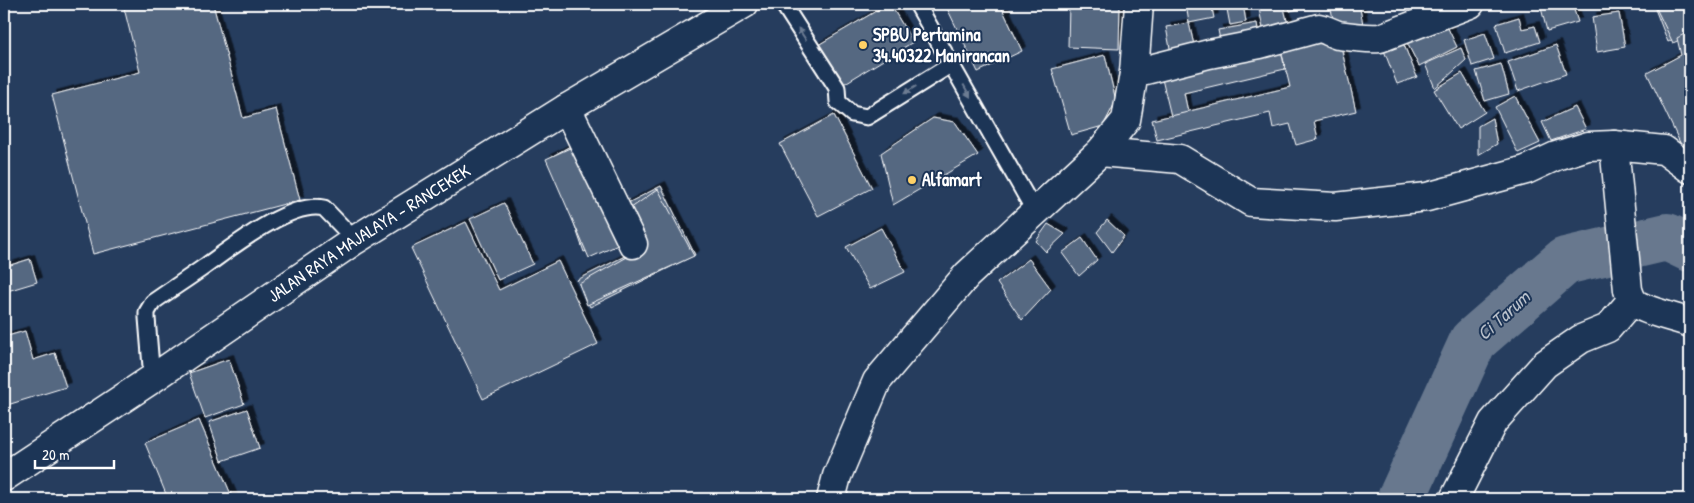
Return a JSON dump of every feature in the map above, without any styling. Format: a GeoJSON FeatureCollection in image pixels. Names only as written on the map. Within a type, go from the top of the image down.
{"type":"FeatureCollection","features":[{"type":"Feature","properties":{"kind":"street","name":"JALAN RAYA MAJALAYA - RANCEKEK"},"geometry":{"type":"LineString","coordinates":[[4,477],[152,379],[355,240],[567,108],[744,4]]}},
{"type":"Feature","properties":{"kind":"street"},"geometry":{"type":"LineString","coordinates":[[831,499],[837,476],[877,381],[967,275],[1100,152],[1126,120],[1134,73],[1139,4]]}},
{"type":"Feature","properties":{"kind":"street"},"geometry":{"type":"LineString","coordinates":[[1134,73],[1209,54],[1260,44],[1319,28],[1327,29],[1336,34],[1380,38],[1470,4]]}},
{"type":"Feature","properties":{"kind":"street"},"geometry":{"type":"LineString","coordinates":[[567,108],[633,244]]}},
{"type":"Feature","properties":{"kind":"street"},"geometry":{"type":"LineString","coordinates":[[1100,152],[1180,159],[1251,202],[1335,206],[1426,197],[1526,170],[1556,156],[1588,146],[1614,152],[1664,150],[1690,168]]}},
{"type":"Feature","properties":{"kind":"street"},"geometry":{"type":"LineString","coordinates":[[1614,152],[1630,295],[1635,304],[1643,308],[1690,323]]}},
{"type":"Feature","properties":{"kind":"street"},"geometry":{"type":"LineString","coordinates":[[1454,499],[1493,422],[1545,364],[1581,339],[1608,328],[1630,295]]}},
{"type":"Feature","properties":{"kind":"lane"},"geometry":{"type":"LineString","coordinates":[[783,4],[837,88],[838,102],[852,114],[867,117],[952,64]]}},
{"type":"Feature","properties":{"kind":"lane"},"geometry":{"type":"LineString","coordinates":[[917,4],[1035,212]]}},
{"type":"Feature","properties":{"kind":"lane"},"geometry":{"type":"LineString","coordinates":[[152,379],[147,312],[153,302],[252,233],[292,212],[317,206],[324,208],[355,240]]}},
{"type":"Feature","properties":{"kind":"building"},"geometry":{"type":"Polygon","coordinates":[[[123,4],[213,4],[243,118],[276,109],[300,200],[93,254],[52,95],[140,72],[123,4]]]}},
{"type":"Feature","properties":{"kind":"building","name":"SPBU Pertamina 34.40322 Manirancan"},"geometry":{"type":"Polygon","coordinates":[[[890,4],[913,42],[837,88],[813,48],[890,4]]]}},
{"type":"Feature","properties":{"kind":"building"},"geometry":{"type":"Polygon","coordinates":[[[945,4],[1000,4],[1022,51],[978,72],[945,4]]]}},
{"type":"Feature","properties":{"kind":"building"},"geometry":{"type":"Polygon","coordinates":[[[1069,4],[1120,4],[1119,49],[1068,47],[1069,4]]]}},
{"type":"Feature","properties":{"kind":"building"},"geometry":{"type":"Polygon","coordinates":[[[1186,4],[1211,4],[1214,18],[1189,23],[1186,4]]]}},
{"type":"Feature","properties":{"kind":"building"},"geometry":{"type":"Polygon","coordinates":[[[1226,4],[1243,4],[1246,22],[1230,25],[1226,4]]]}},
{"type":"Feature","properties":{"kind":"building"},"geometry":{"type":"Polygon","coordinates":[[[1258,4],[1283,4],[1290,33],[1265,38],[1258,4]]]}},
{"type":"Feature","properties":{"kind":"building"},"geometry":{"type":"Polygon","coordinates":[[[1288,4],[1321,4],[1290,11],[1288,4]]]}},
{"type":"Feature","properties":{"kind":"building"},"geometry":{"type":"Polygon","coordinates":[[[1330,4],[1359,4],[1363,24],[1335,29],[1330,4]]]}},
{"type":"Feature","properties":{"kind":"building"},"geometry":{"type":"Polygon","coordinates":[[[1556,4],[1572,4],[1578,22],[1547,31],[1541,8],[1556,4]]]}},
{"type":"Feature","properties":{"kind":"building"},"geometry":{"type":"Polygon","coordinates":[[[1585,4],[1616,4],[1616,7],[1585,9],[1585,4]]]}},
{"type":"Feature","properties":{"kind":"building"},"geometry":{"type":"Polygon","coordinates":[[[1653,4],[1690,4],[1690,31],[1668,42],[1653,4]]]}},
{"type":"Feature","properties":{"kind":"building"},"geometry":{"type":"Polygon","coordinates":[[[1654,4],[1690,4],[1690,35],[1673,43],[1654,4]]]}},
{"type":"Feature","properties":{"kind":"building"},"geometry":{"type":"Polygon","coordinates":[[[1619,13],[1625,47],[1597,52],[1592,17],[1619,13]]]}},
{"type":"Feature","properties":{"kind":"building"},"geometry":{"type":"Polygon","coordinates":[[[1442,16],[1457,47],[1419,66],[1403,35],[1442,16]]]}},
{"type":"Feature","properties":{"kind":"building"},"geometry":{"type":"Polygon","coordinates":[[[1519,17],[1522,29],[1535,26],[1540,42],[1505,53],[1496,24],[1519,17]]]}},
{"type":"Feature","properties":{"kind":"building"},"geometry":{"type":"Polygon","coordinates":[[[1189,23],[1196,54],[1172,59],[1166,27],[1189,23]]]}},
{"type":"Feature","properties":{"kind":"building"},"geometry":{"type":"Polygon","coordinates":[[[1257,23],[1260,43],[1222,50],[1218,30],[1257,23]]]}},
{"type":"Feature","properties":{"kind":"building"},"geometry":{"type":"Polygon","coordinates":[[[1690,31],[1690,146],[1683,149],[1647,73],[1681,55],[1677,38],[1690,31]]]}},
{"type":"Feature","properties":{"kind":"building"},"geometry":{"type":"Polygon","coordinates":[[[1485,33],[1494,59],[1472,66],[1464,40],[1485,33]]]}},
{"type":"Feature","properties":{"kind":"building"},"geometry":{"type":"Polygon","coordinates":[[[1339,38],[1356,111],[1314,121],[1318,139],[1296,145],[1290,124],[1273,128],[1270,113],[1157,140],[1152,120],[1290,87],[1280,46],[1339,38]]]}},
{"type":"Feature","properties":{"kind":"building"},"geometry":{"type":"Polygon","coordinates":[[[1402,40],[1417,77],[1397,84],[1383,48],[1402,40]]]}},
{"type":"Feature","properties":{"kind":"building"},"geometry":{"type":"Polygon","coordinates":[[[1556,45],[1566,74],[1518,91],[1508,62],[1556,45]]]}},
{"type":"Feature","properties":{"kind":"building"},"geometry":{"type":"Polygon","coordinates":[[[1280,46],[1285,69],[1184,93],[1188,112],[1171,116],[1161,75],[1280,46]]]}},
{"type":"Feature","properties":{"kind":"building"},"geometry":{"type":"Polygon","coordinates":[[[1461,48],[1466,60],[1435,88],[1425,64],[1461,48]]]}},
{"type":"Feature","properties":{"kind":"building"},"geometry":{"type":"Polygon","coordinates":[[[1105,55],[1116,101],[1103,126],[1071,135],[1052,69],[1105,55]]]}},
{"type":"Feature","properties":{"kind":"building"},"geometry":{"type":"Polygon","coordinates":[[[1501,64],[1509,94],[1485,101],[1476,71],[1501,64]]]}},
{"type":"Feature","properties":{"kind":"building"},"geometry":{"type":"Polygon","coordinates":[[[1462,73],[1485,112],[1458,129],[1434,90],[1462,73]]]}},
{"type":"Feature","properties":{"kind":"building"},"geometry":{"type":"Polygon","coordinates":[[[1515,96],[1540,143],[1518,153],[1495,107],[1515,96]]]}},
{"type":"Feature","properties":{"kind":"building"},"geometry":{"type":"Polygon","coordinates":[[[1575,107],[1586,129],[1551,141],[1542,122],[1575,107]]]}},
{"type":"Feature","properties":{"kind":"building"},"geometry":{"type":"Polygon","coordinates":[[[834,115],[872,188],[818,216],[780,144],[834,115]]]}},
{"type":"Feature","properties":{"kind":"building","name":"Alfamart"},"geometry":{"type":"Polygon","coordinates":[[[933,118],[955,122],[978,155],[893,205],[881,153],[933,118]]]}},
{"type":"Feature","properties":{"kind":"building"},"geometry":{"type":"Polygon","coordinates":[[[1492,118],[1497,144],[1478,155],[1478,126],[1492,118]]]}},
{"type":"Feature","properties":{"kind":"building"},"geometry":{"type":"Polygon","coordinates":[[[572,145],[613,243],[584,252],[551,157],[572,145]]]}},
{"type":"Feature","properties":{"kind":"building"},"geometry":{"type":"Polygon","coordinates":[[[572,147],[618,245],[589,258],[546,159],[572,147]]]}},
{"type":"Feature","properties":{"kind":"building"},"geometry":{"type":"Polygon","coordinates":[[[661,186],[695,255],[590,307],[577,280],[645,246],[624,205],[661,186]]]}},
{"type":"Feature","properties":{"kind":"building"},"geometry":{"type":"Polygon","coordinates":[[[658,189],[694,256],[587,305],[579,284],[645,247],[627,211],[658,189]]]}},
{"type":"Feature","properties":{"kind":"building"},"geometry":{"type":"Polygon","coordinates":[[[504,203],[533,264],[498,280],[470,219],[504,203]]]}},
{"type":"Feature","properties":{"kind":"building"},"geometry":{"type":"Polygon","coordinates":[[[1107,220],[1124,236],[1112,252],[1097,232],[1107,220]]]}},
{"type":"Feature","properties":{"kind":"building"},"geometry":{"type":"Polygon","coordinates":[[[466,222],[499,290],[558,261],[598,344],[483,399],[411,248],[466,222]]]}},
{"type":"Feature","properties":{"kind":"building"},"geometry":{"type":"Polygon","coordinates":[[[1048,224],[1065,234],[1046,252],[1036,241],[1048,224]]]}},
{"type":"Feature","properties":{"kind":"building"},"geometry":{"type":"Polygon","coordinates":[[[881,228],[905,272],[870,289],[846,247],[881,228]]]}},
{"type":"Feature","properties":{"kind":"building"},"geometry":{"type":"Polygon","coordinates":[[[1082,238],[1097,260],[1079,276],[1062,253],[1082,238]]]}},
{"type":"Feature","properties":{"kind":"building"},"geometry":{"type":"Polygon","coordinates":[[[30,259],[37,282],[4,292],[4,267],[30,259]]]}},
{"type":"Feature","properties":{"kind":"building"},"geometry":{"type":"Polygon","coordinates":[[[1029,259],[1051,289],[1022,320],[997,283],[1029,259]]]}},
{"type":"Feature","properties":{"kind":"building"},"geometry":{"type":"Polygon","coordinates":[[[25,331],[33,360],[55,353],[66,387],[4,406],[4,337],[25,331]]]}},
{"type":"Feature","properties":{"kind":"building"},"geometry":{"type":"Polygon","coordinates":[[[229,359],[244,404],[205,418],[189,373],[229,359]]]}},
{"type":"Feature","properties":{"kind":"building"},"geometry":{"type":"Polygon","coordinates":[[[247,409],[260,448],[222,461],[209,422],[247,409]]]}},
{"type":"Feature","properties":{"kind":"building"},"geometry":{"type":"Polygon","coordinates":[[[199,420],[233,499],[168,499],[145,443],[199,420]]]}},
{"type":"Feature","properties":{"kind":"waterway","name":"Ci Tarum"},"geometry":{"type":"LineString","coordinates":[[1401,499],[1473,341],[1565,261],[1667,237],[1690,248]]}},
{"type":"Feature","properties":{"kind":"place","name":"SPBU Pertamina 34.40322 Manirancan"},"geometry":{"type":"Point","coordinates":[863,45]}},
{"type":"Feature","properties":{"kind":"place","name":"Alfamart"},"geometry":{"type":"Point","coordinates":[912,180]}}]}
